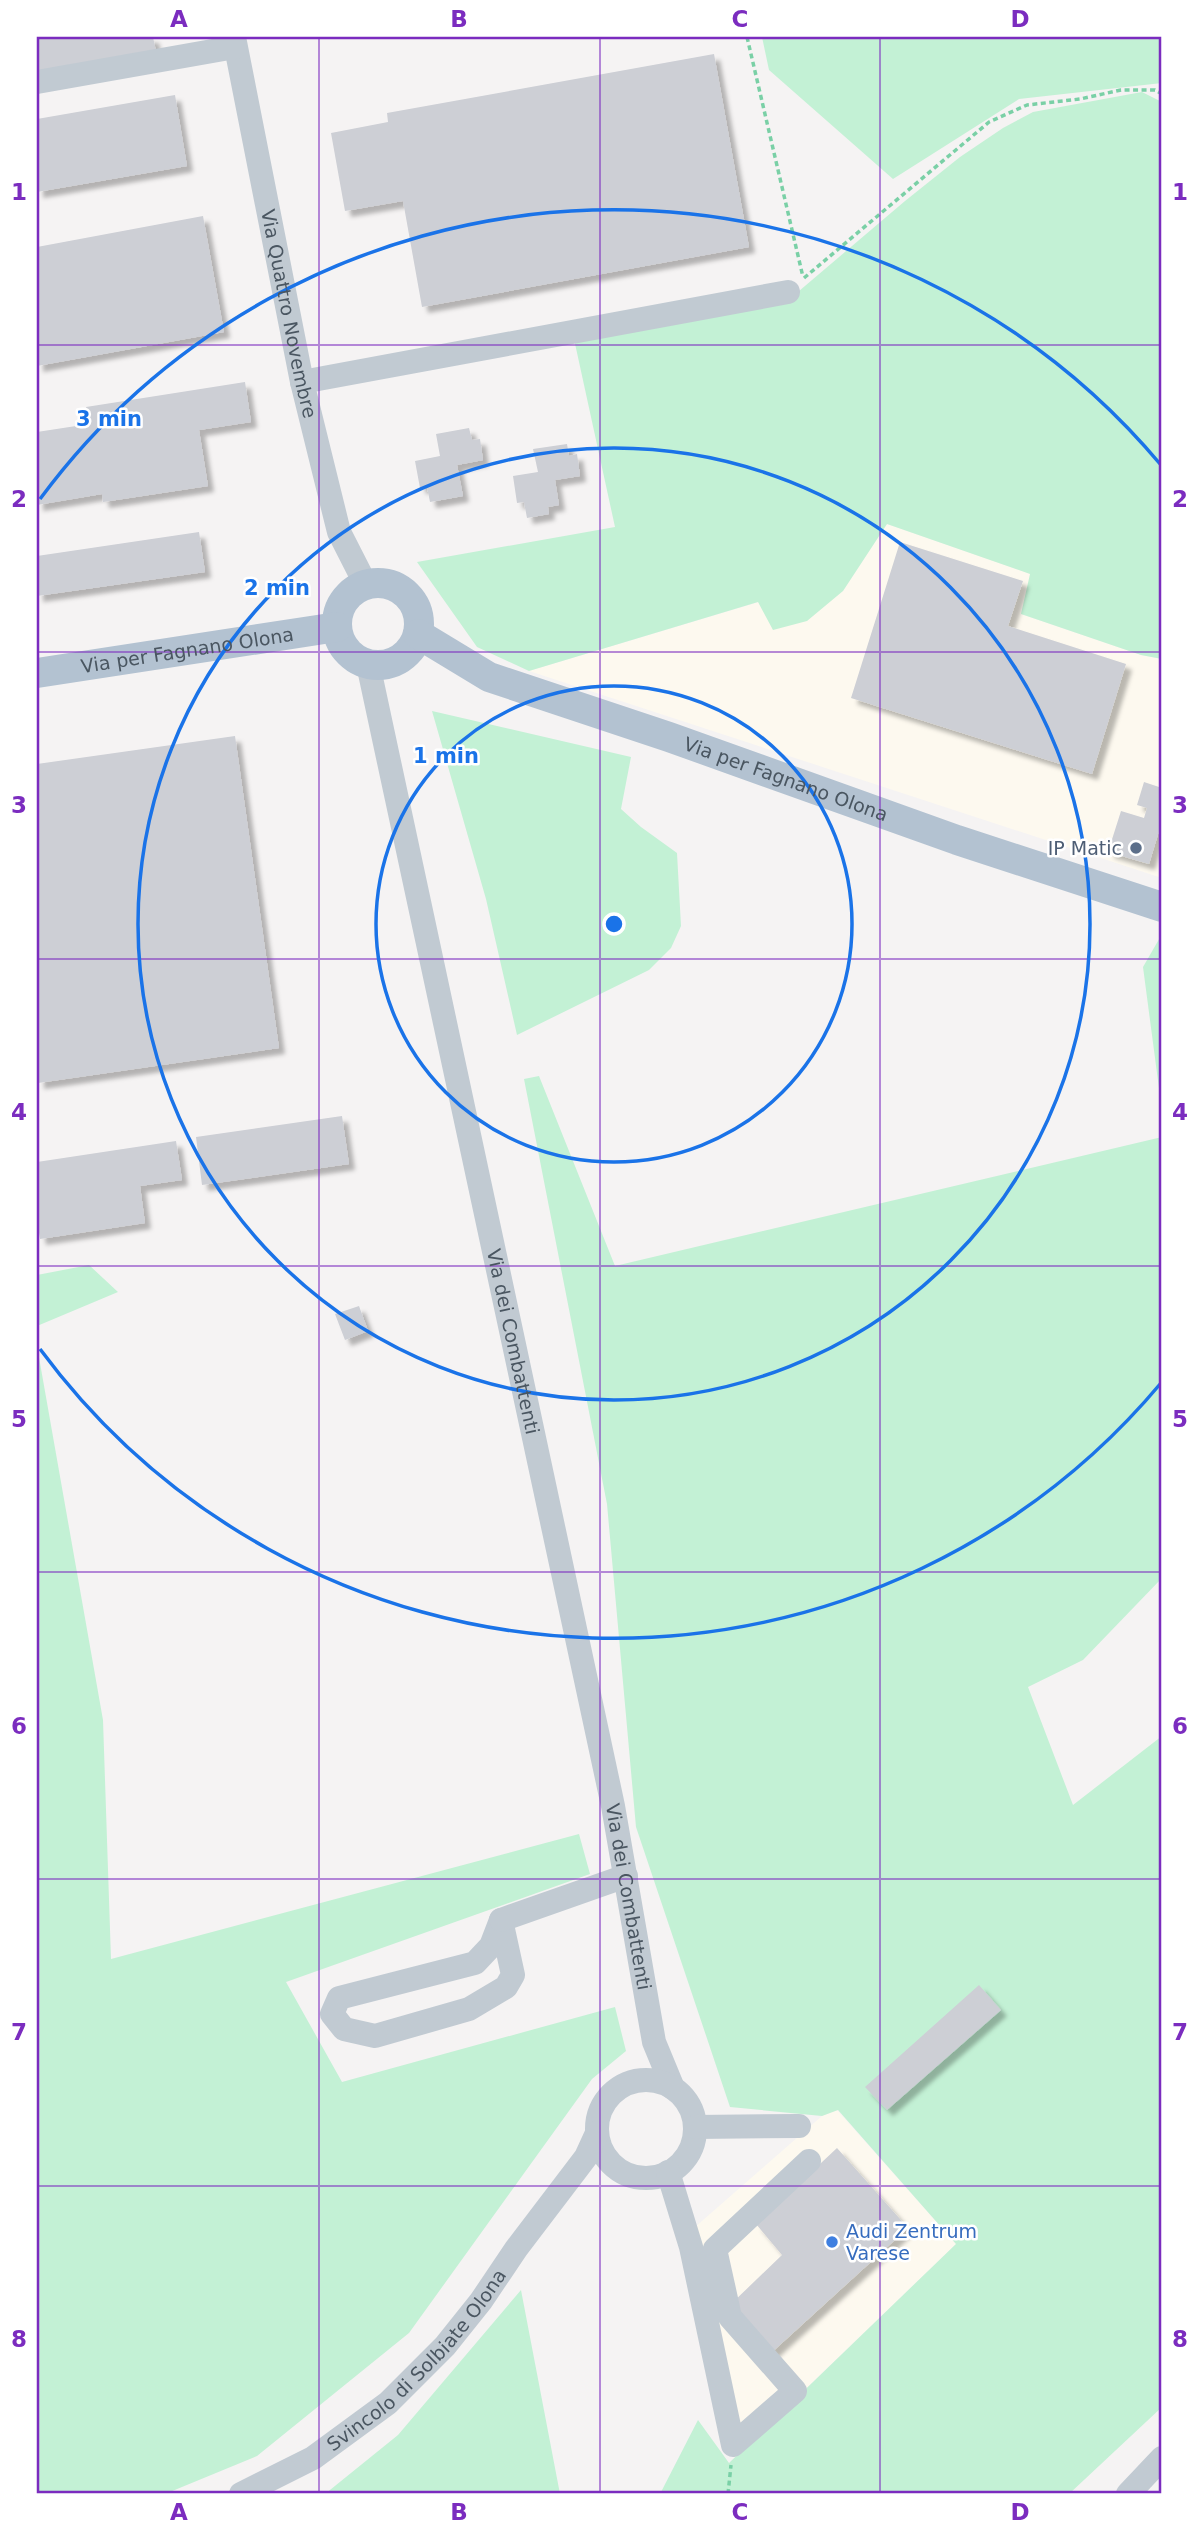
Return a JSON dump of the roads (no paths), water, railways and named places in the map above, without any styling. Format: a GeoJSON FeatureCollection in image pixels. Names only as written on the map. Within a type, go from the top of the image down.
{"type":"FeatureCollection","features":[{"type":"Feature","properties":{"kind":"main road"},"geometry":{"type":"LineString","coordinates":[[378,583],[401,590],[416,610],[418,634],[413,646],[393,662],[368,664],[347,650],[341,639],[337,627],[344,601],[354,591],[366,585],[378,583]]}},
{"type":"Feature","properties":{"kind":"main road","name":"Via per Fagnano Olona"},"geometry":{"type":"LineString","coordinates":[[37,673],[337,627]]}},
{"type":"Feature","properties":{"kind":"main road","name":"Via per Fagnano Olona"},"geometry":{"type":"LineString","coordinates":[[418,634],[489,677],[669,737],[957,840],[1162,907]]}},
{"type":"Feature","properties":{"kind":"street"},"geometry":{"type":"LineString","coordinates":[[37,82],[234,42]]}},
{"type":"Feature","properties":{"kind":"street","name":"Via Quattro Novembre"},"geometry":{"type":"LineString","coordinates":[[234,42],[302,382],[339,531],[366,585]]}},
{"type":"Feature","properties":{"kind":"street"},"geometry":{"type":"LineString","coordinates":[[302,382],[796,285]]}},
{"type":"Feature","properties":{"kind":"street","name":"Via dei Combattenti"},"geometry":{"type":"LineString","coordinates":[[368,664],[610,1793],[650,2020],[658,2053],[673,2088],[684,2098],[692,2112],[695,2127]]}},
{"type":"Feature","properties":{"kind":"street"},"geometry":{"type":"LineString","coordinates":[[501,1920],[513,1975],[506,1987],[469,2009],[374,2036],[344,2029],[332,2014],[339,1998],[475,1963],[491,1946],[501,1920],[626,1876]]}},
{"type":"Feature","properties":{"kind":"street","name":"Via dei Combattenti"},"geometry":{"type":"LineString","coordinates":[[597,2133],[597,2123],[604,2103],[610,2094],[628,2083],[646,2042],[650,2020]]}},
{"type":"Feature","properties":{"kind":"street"},"geometry":{"type":"LineString","coordinates":[[628,2083],[651,2080],[673,2088]]}},
{"type":"Feature","properties":{"kind":"street"},"geometry":{"type":"LineString","coordinates":[[597,2133],[603,2152],[616,2168],[642,2178],[668,2172],[685,2158],[694,2138],[695,2127],[799,2126]]}},
{"type":"Feature","properties":{"kind":"street","name":"Svincolo di Solbiate Olona"},"geometry":{"type":"LineString","coordinates":[[241,2494],[313,2458],[388,2403],[445,2346],[586,2157],[597,2133]]}},
{"type":"Feature","properties":{"kind":"street"},"geometry":{"type":"LineString","coordinates":[[703,2248],[808,2161]]}},
{"type":"Feature","properties":{"kind":"street"},"geometry":{"type":"LineString","coordinates":[[668,2172],[703,2248],[730,2317],[795,2391],[733,2445],[703,2248]]}},
{"type":"Feature","properties":{"kind":"street","name":"Svincolo di Solbiate Olona"},"geometry":{"type":"LineString","coordinates":[[561,2192],[580,2180],[625,2173]]}},
{"type":"Feature","properties":{"kind":"street"},"geometry":{"type":"LineString","coordinates":[[1128,2494],[1162,2458]]}},
{"type":"Feature","properties":{"kind":"place","name":"IP Matic"},"geometry":{"type":"Point","coordinates":[1136,848]}},
{"type":"Feature","properties":{"kind":"place","name":"Audi Zentrum Varese"},"geometry":{"type":"Point","coordinates":[832,2242]}}]}
